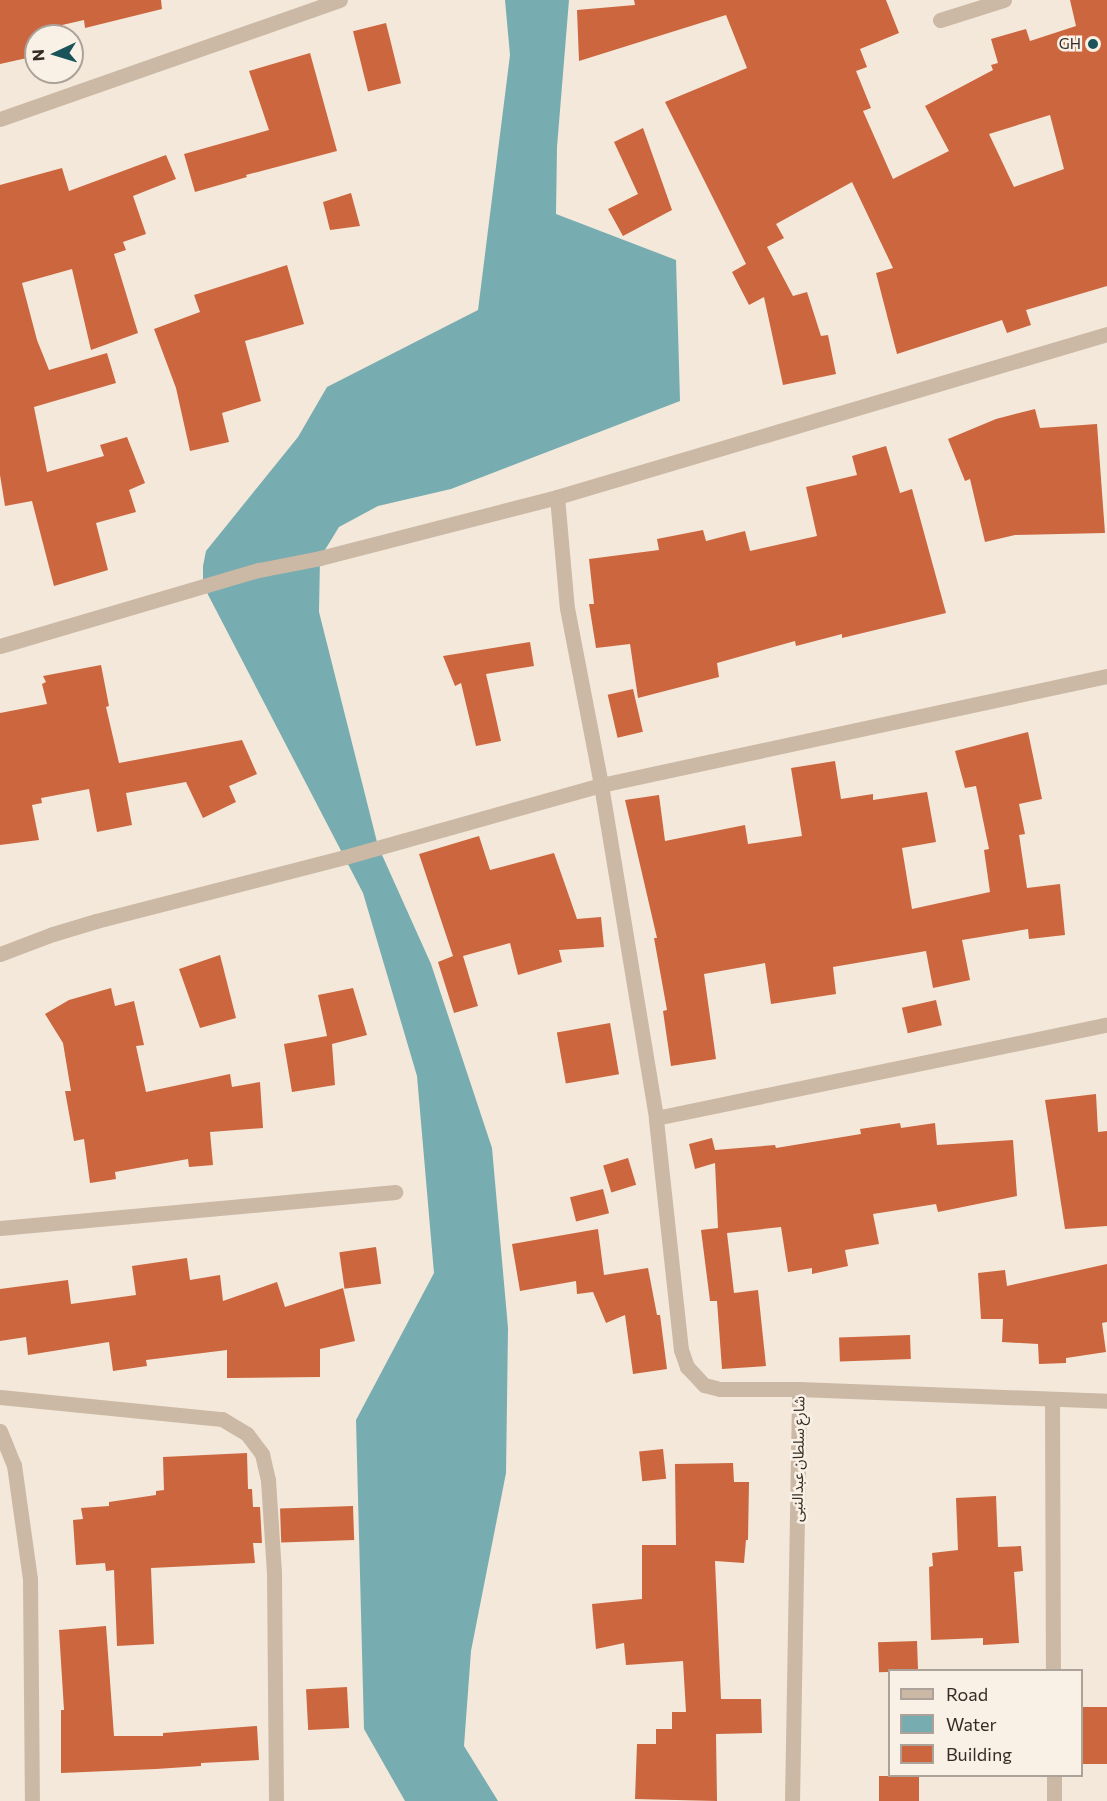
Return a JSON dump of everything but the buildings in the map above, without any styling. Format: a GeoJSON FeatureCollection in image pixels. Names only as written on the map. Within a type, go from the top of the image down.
{"type":"FeatureCollection","features":[{"type":"Feature","properties":{"kind":"street"},"geometry":{"type":"LineString","coordinates":[[0,119],[340,0]]}},
{"type":"Feature","properties":{"kind":"street"},"geometry":{"type":"LineString","coordinates":[[940,20],[1004,0]]}},
{"type":"Feature","properties":{"kind":"street"},"geometry":{"type":"LineString","coordinates":[[0,646],[259,570],[320,558],[556,497],[1107,334]]}},
{"type":"Feature","properties":{"kind":"street"},"geometry":{"type":"LineString","coordinates":[[556,497],[567,608],[601,785],[656,1118],[681,1350],[687,1368],[704,1385],[720,1389],[799,1389]]}},
{"type":"Feature","properties":{"kind":"street"},"geometry":{"type":"LineString","coordinates":[[0,954],[85,924],[345,857],[601,785],[1107,676]]}},
{"type":"Feature","properties":{"kind":"street"},"geometry":{"type":"LineString","coordinates":[[656,1118],[1107,1025]]}},
{"type":"Feature","properties":{"kind":"street"},"geometry":{"type":"LineString","coordinates":[[0,1228],[395,1192]]}},
{"type":"Feature","properties":{"kind":"street","name":"شارع سلطان عبدالنبى"},"geometry":{"type":"LineString","coordinates":[[792,1801],[799,1389],[1107,1401]]}},
{"type":"Feature","properties":{"kind":"street"},"geometry":{"type":"LineString","coordinates":[[0,1397],[222,1419],[247,1434],[262,1454],[268,1480],[274,1573],[276,1801]]}},
{"type":"Feature","properties":{"kind":"street"},"geometry":{"type":"LineString","coordinates":[[1052,1399],[1053,1669]]}},
{"type":"Feature","properties":{"kind":"street"},"geometry":{"type":"LineString","coordinates":[[0,1431],[14,1465],[30,1579],[32,1801]]}},
{"type":"Feature","properties":{"kind":"street"},"geometry":{"type":"LineString","coordinates":[[1054,1777],[1054,1801]]}},
{"type":"Feature","properties":{"kind":"water"},"geometry":{"type":"Polygon","coordinates":[[[505,0],[569,0],[557,147],[556,214],[676,260],[680,401],[451,489],[378,506],[339,527],[320,558],[319,612],[378,846],[431,964],[492,1148],[508,1328],[506,1473],[471,1651],[464,1746],[498,1801],[405,1801],[364,1729],[356,1420],[434,1273],[417,1076],[363,893],[203,585],[203,566],[206,551],[298,437],[327,387],[478,310],[510,55],[505,0]]]}},
{"type":"Feature","properties":{"kind":"place","name":"GH"},"geometry":{"type":"Point","coordinates":[1093,44]}}]}
